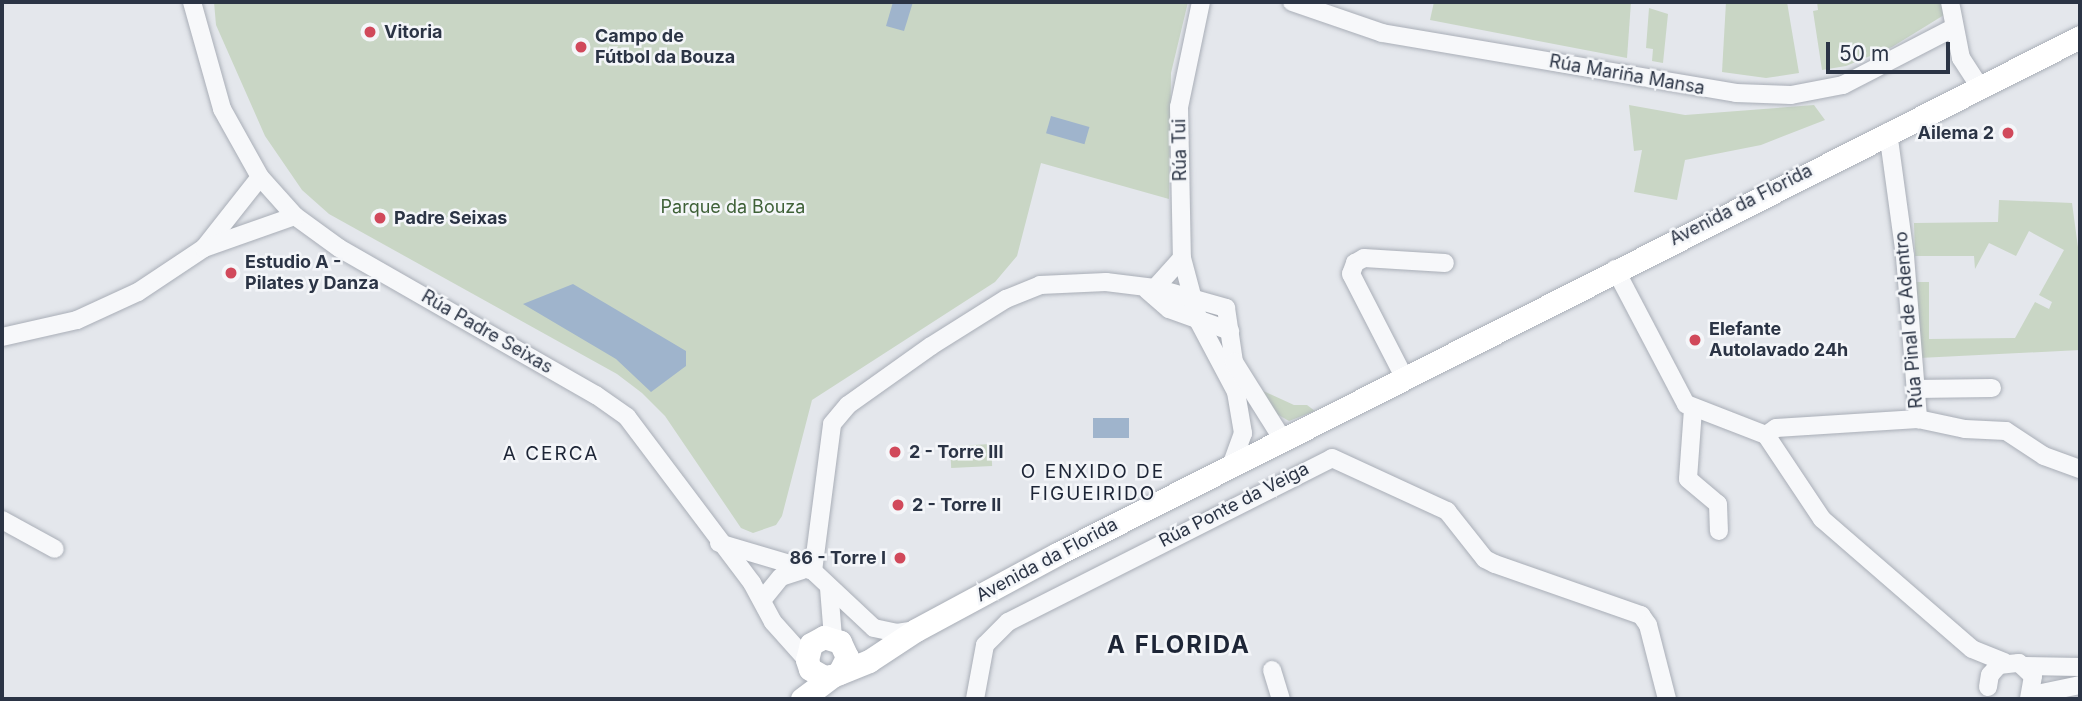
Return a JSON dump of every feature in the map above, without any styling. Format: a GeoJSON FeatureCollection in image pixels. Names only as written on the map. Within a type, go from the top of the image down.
{"type":"FeatureCollection","features":[{"type":"Feature","properties":{"kind":"main road","name":"Avenida da Florida"},"geometry":{"type":"LineString","coordinates":[[822,670],[890,647],[916,630],[1404,377],[2080,37]]}},
{"type":"Feature","properties":{"kind":"main road"},"geometry":{"type":"LineString","coordinates":[[822,670],[811,644],[836,640],[890,647]]}},
{"type":"Feature","properties":{"kind":"main road"},"geometry":{"type":"LineString","coordinates":[[800,699],[822,670],[847,657],[836,640]]}},
{"type":"Feature","properties":{"kind":"street","name":"Rúa Padre Seixas"},"geometry":{"type":"LineString","coordinates":[[192,2],[222,109],[260,177],[295,216],[339,248],[610,404],[645,437],[763,599],[773,622],[822,670]]}},
{"type":"Feature","properties":{"kind":"street","name":"Rúa Tui"},"geometry":{"type":"LineString","coordinates":[[1201,2],[1179,107],[1182,258],[1199,322],[1236,392],[1243,433],[1231,466]]}},
{"type":"Feature","properties":{"kind":"street","name":"Rúa Mariña Mansa"},"geometry":{"type":"LineString","coordinates":[[1292,2],[1382,33],[1736,93],[1791,95],[1843,85],[1953,28]]}},
{"type":"Feature","properties":{"kind":"street"},"geometry":{"type":"LineString","coordinates":[[1950,2],[1961,58],[1979,86]]}},
{"type":"Feature","properties":{"kind":"street","name":"Rúa Pinal de Adentro"},"geometry":{"type":"LineString","coordinates":[[1888,132],[1905,256],[1918,419],[2006,431],[2056,462],[2080,469]]}},
{"type":"Feature","properties":{"kind":"street"},"geometry":{"type":"LineString","coordinates":[[204,248],[260,177]]}},
{"type":"Feature","properties":{"kind":"street"},"geometry":{"type":"LineString","coordinates":[[2,337],[77,320],[138,292],[204,248],[295,216]]}},
{"type":"Feature","properties":{"kind":"street"},"geometry":{"type":"LineString","coordinates":[[1151,289],[1182,258]]}},
{"type":"Feature","properties":{"kind":"street"},"geometry":{"type":"LineString","coordinates":[[1404,377],[1351,274],[1356,263],[1364,258],[1445,263]]}},
{"type":"Feature","properties":{"kind":"street"},"geometry":{"type":"LineString","coordinates":[[1615,269],[1680,396],[1693,409],[1766,435],[1811,508],[1977,653],[2025,666],[2080,667]]}},
{"type":"Feature","properties":{"kind":"street"},"geometry":{"type":"LineString","coordinates":[[763,599],[781,577],[808,570],[832,424],[848,405],[1006,299],[1040,285],[1106,282],[1191,299]]}},
{"type":"Feature","properties":{"kind":"street"},"geometry":{"type":"LineString","coordinates":[[1151,289],[1169,309],[1230,331]]}},
{"type":"Feature","properties":{"kind":"street","name":"Rúa Tui"},"geometry":{"type":"LineString","coordinates":[[1191,299],[1226,308],[1234,362],[1259,408],[1283,440]]}},
{"type":"Feature","properties":{"kind":"street"},"geometry":{"type":"LineString","coordinates":[[1915,389],[1992,388]]}},
{"type":"Feature","properties":{"kind":"street","name":"Rúa Tui"},"geometry":{"type":"LineString","coordinates":[[1236,392],[1259,408]]}},
{"type":"Feature","properties":{"kind":"street"},"geometry":{"type":"LineString","coordinates":[[1693,409],[1688,478],[1718,504],[1718,531]]}},
{"type":"Feature","properties":{"kind":"street"},"geometry":{"type":"LineString","coordinates":[[1766,435],[1776,428],[1918,419]]}},
{"type":"Feature","properties":{"kind":"street","name":"Rúa Ponte da Veiga"},"geometry":{"type":"LineString","coordinates":[[975,699],[985,645],[1008,622],[1332,458],[1447,511],[1485,559],[1641,615],[1648,625],[1667,699]]}},
{"type":"Feature","properties":{"kind":"street"},"geometry":{"type":"LineString","coordinates":[[2,520],[55,549]]}},
{"type":"Feature","properties":{"kind":"street","name":"Avenida da Florida"},"geometry":{"type":"LineString","coordinates":[[719,542],[808,570],[874,628],[897,633],[916,630]]}},
{"type":"Feature","properties":{"kind":"street"},"geometry":{"type":"LineString","coordinates":[[829,589],[836,640]]}},
{"type":"Feature","properties":{"kind":"street"},"geometry":{"type":"LineString","coordinates":[[1977,653],[1991,696]]}},
{"type":"Feature","properties":{"kind":"street"},"geometry":{"type":"LineString","coordinates":[[1991,696],[1994,669],[2005,662]]}},
{"type":"Feature","properties":{"kind":"street"},"geometry":{"type":"LineString","coordinates":[[2025,666],[2034,682],[2031,697],[2080,685]]}},
{"type":"Feature","properties":{"kind":"street"},"geometry":{"type":"LineString","coordinates":[[1272,670],[1280,699]]}},
{"type":"Feature","properties":{"kind":"green space","name":"Parque da Bouza"},"geometry":{"type":"Polygon","coordinates":[[[214,2],[1188,2],[1171,73],[1169,199],[1041,163],[1017,256],[995,282],[812,400],[782,516],[776,525],[753,533],[741,528],[665,416],[642,393],[617,374],[329,214],[302,190],[265,136],[216,25],[214,2]]]}},
{"type":"Feature","properties":{"kind":"green space"},"geometry":{"type":"Polygon","coordinates":[[[1434,2],[1631,2],[1627,58],[1430,20],[1434,2]]]}},
{"type":"Feature","properties":{"kind":"green space"},"geometry":{"type":"Polygon","coordinates":[[[1726,2],[1787,2],[1799,73],[1766,78],[1722,72],[1726,2]]]}},
{"type":"Feature","properties":{"kind":"green space"},"geometry":{"type":"Polygon","coordinates":[[[1817,2],[1943,2],[1944,15],[1892,47],[1846,66],[1822,70],[1813,11],[1818,10],[1817,2]]]}},
{"type":"Feature","properties":{"kind":"green space"},"geometry":{"type":"Polygon","coordinates":[[[1649,8],[1668,14],[1663,63],[1652,61],[1653,49],[1646,48],[1649,8]]]}},
{"type":"Feature","properties":{"kind":"green space"},"geometry":{"type":"Polygon","coordinates":[[[1629,105],[1685,115],[1814,105],[1825,120],[1761,145],[1685,160],[1677,200],[1634,192],[1642,150],[1634,151],[1629,105]]]}},
{"type":"Feature","properties":{"kind":"green space"},"geometry":{"type":"Polygon","coordinates":[[[1999,200],[2072,203],[2080,262],[2080,350],[1919,358],[1916,282],[1929,282],[1929,339],[2015,338],[2035,302],[2049,309],[2052,302],[2039,295],[2064,250],[2029,231],[2016,256],[1989,243],[1975,269],[1974,256],[1915,256],[1914,223],[1998,222],[1999,200]]]}},
{"type":"Feature","properties":{"kind":"green space"},"geometry":{"type":"Polygon","coordinates":[[[1261,390],[1294,405],[1307,405],[1315,411],[1289,421],[1273,412],[1261,390]]]}},
{"type":"Feature","properties":{"kind":"green space"},"geometry":{"type":"Polygon","coordinates":[[[991,444],[992,466],[951,468],[950,446],[991,444]]]}},
{"type":"Feature","properties":{"kind":"water"},"geometry":{"type":"Polygon","coordinates":[[[893,2],[913,2],[904,31],[886,26],[893,2]]]}},
{"type":"Feature","properties":{"kind":"water"},"geometry":{"type":"Polygon","coordinates":[[[1051,116],[1089,127],[1084,144],[1046,133],[1051,116]]]}},
{"type":"Feature","properties":{"kind":"water"},"geometry":{"type":"Polygon","coordinates":[[[573,284],[686,351],[686,366],[651,392],[616,359],[523,304],[573,284]]]}},
{"type":"Feature","properties":{"kind":"water"},"geometry":{"type":"Polygon","coordinates":[[[1093,418],[1129,418],[1129,438],[1093,438],[1093,418]]]}},
{"type":"Feature","properties":{"kind":"place","name":"Vitoria"},"geometry":{"type":"Point","coordinates":[370,32]}},
{"type":"Feature","properties":{"kind":"place","name":"Campo de Fútbol da Bouza"},"geometry":{"type":"Point","coordinates":[581,47]}},
{"type":"Feature","properties":{"kind":"place","name":"Ailema 2"},"geometry":{"type":"Point","coordinates":[2008,133]}},
{"type":"Feature","properties":{"kind":"place","name":"Padre Seixas"},"geometry":{"type":"Point","coordinates":[380,218]}},
{"type":"Feature","properties":{"kind":"place","name":"Estudio A - Pilates y Danza"},"geometry":{"type":"Point","coordinates":[231,273]}},
{"type":"Feature","properties":{"kind":"place","name":"Elefante Autolavado 24h"},"geometry":{"type":"Point","coordinates":[1695,340]}},
{"type":"Feature","properties":{"kind":"place","name":"2 - Torre III"},"geometry":{"type":"Point","coordinates":[895,452]}},
{"type":"Feature","properties":{"kind":"place","name":"2 - Torre II"},"geometry":{"type":"Point","coordinates":[898,505]}},
{"type":"Feature","properties":{"kind":"place","name":"86 - Torre I"},"geometry":{"type":"Point","coordinates":[900,558]}},
{"type":"Feature","properties":{"kind":"district","name":"A CERCA"},"geometry":{"type":"Point","coordinates":[551,454]}},
{"type":"Feature","properties":{"kind":"district","name":"O ENXIDO DE FIGUEIRIDO"},"geometry":{"type":"Point","coordinates":[1093,483]}},
{"type":"Feature","properties":{"kind":"district","name":"A FLORIDA"},"geometry":{"type":"Point","coordinates":[1179,645]}}]}
